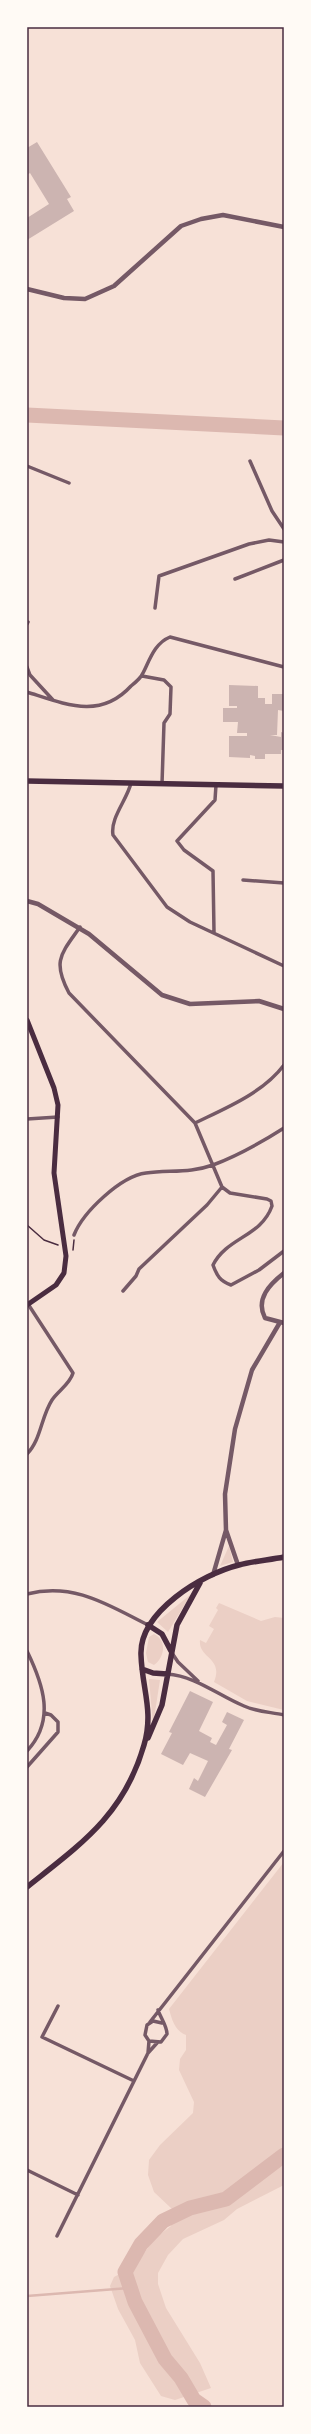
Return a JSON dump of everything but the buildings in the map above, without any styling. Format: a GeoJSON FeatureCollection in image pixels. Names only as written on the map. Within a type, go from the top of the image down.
{"type":"FeatureCollection","features":[{"type":"Feature","properties":{"kind":"main road"},"geometry":{"type":"LineString","coordinates":[[27,781],[284,786]]}},
{"type":"Feature","properties":{"kind":"main road"},"geometry":{"type":"LineString","coordinates":[[27,1020],[54,1088],[58,1117],[54,1144],[54,1173],[65,1246],[65,1265],[61,1278],[53,1288],[28,1304]]}},
{"type":"Feature","properties":{"kind":"main road"},"geometry":{"type":"LineString","coordinates":[[144,1746],[149,1716],[142,1668],[142,1644],[148,1625],[159,1612],[212,1574],[238,1565],[284,1557]]}},
{"type":"Feature","properties":{"kind":"main road"},"geometry":{"type":"LineString","coordinates":[[27,1887],[102,1824],[120,1800],[131,1780],[144,1746],[160,1712],[177,1625],[201,1582]]}},
{"type":"Feature","properties":{"kind":"main road"},"geometry":{"type":"LineString","coordinates":[[148,1625],[162,1634],[172,1651]]}},
{"type":"Feature","properties":{"kind":"main road"},"geometry":{"type":"LineString","coordinates":[[142,1668],[154,1673],[167,1674]]}},
{"type":"Feature","properties":{"kind":"street"},"geometry":{"type":"LineString","coordinates":[[27,289],[64,298],[85,299],[114,286],[181,226],[201,219],[223,215],[284,227]]}},
{"type":"Feature","properties":{"kind":"street"},"geometry":{"type":"LineString","coordinates":[[250,462],[272,511],[284,529]]}},
{"type":"Feature","properties":{"kind":"street"},"geometry":{"type":"LineString","coordinates":[[27,466],[69,483]]}},
{"type":"Feature","properties":{"kind":"street"},"geometry":{"type":"LineString","coordinates":[[155,608],[159,576],[249,544],[269,540],[284,542]]}},
{"type":"Feature","properties":{"kind":"street"},"geometry":{"type":"LineString","coordinates":[[235,579],[284,560]]}},
{"type":"Feature","properties":{"kind":"street"},"geometry":{"type":"LineString","coordinates":[[27,692],[66,705],[96,707],[110,703],[124,694],[142,676],[154,651],[162,640],[170,637],[284,667]]}},
{"type":"Feature","properties":{"kind":"street"},"geometry":{"type":"LineString","coordinates":[[27,667],[30,675],[53,700]]}},
{"type":"Feature","properties":{"kind":"street"},"geometry":{"type":"LineString","coordinates":[[142,676],[164,680],[171,687],[170,714],[164,723],[162,784]]}},
{"type":"Feature","properties":{"kind":"street"},"geometry":{"type":"LineString","coordinates":[[132,783],[129,793],[112,827],[118,843],[167,907],[190,922],[284,966]]}},
{"type":"Feature","properties":{"kind":"street"},"geometry":{"type":"LineString","coordinates":[[214,932],[212,871],[184,850],[177,841],[215,800],[216,785]]}},
{"type":"Feature","properties":{"kind":"street"},"geometry":{"type":"LineString","coordinates":[[243,880],[284,883]]}},
{"type":"Feature","properties":{"kind":"street"},"geometry":{"type":"LineString","coordinates":[[27,901],[38,904],[80,927],[162,995],[190,1004],[260,1002],[284,1009]]}},
{"type":"Feature","properties":{"kind":"street"},"geometry":{"type":"LineString","coordinates":[[80,927],[64,951],[59,962],[62,980],[69,993],[195,1123],[222,1187],[230,1193],[266,1199],[271,1202],[272,1206],[261,1226],[219,1253],[213,1265],[222,1281],[231,1285],[259,1270],[284,1251]]}},
{"type":"Feature","properties":{"kind":"street"},"geometry":{"type":"LineString","coordinates":[[195,1123],[257,1090],[277,1075],[284,1065]]}},
{"type":"Feature","properties":{"kind":"street"},"geometry":{"type":"LineString","coordinates":[[27,1119],[58,1117]]}},
{"type":"Feature","properties":{"kind":"street"},"geometry":{"type":"LineString","coordinates":[[74,1235],[78,1223],[97,1203],[137,1176],[189,1170],[213,1165],[284,1128]]}},
{"type":"Feature","properties":{"kind":"street"},"geometry":{"type":"LineString","coordinates":[[123,1291],[136,1276],[139,1269],[207,1205],[222,1187]]}},
{"type":"Feature","properties":{"kind":"street"},"geometry":{"type":"LineString","coordinates":[[238,1565],[226,1530],[225,1494],[235,1429],[252,1370],[282,1324],[265,1318],[261,1310],[265,1293],[284,1273]]}},
{"type":"Feature","properties":{"kind":"street"},"geometry":{"type":"LineString","coordinates":[[27,1454],[38,1434],[52,1400],[73,1373],[28,1304]]}},
{"type":"Feature","properties":{"kind":"street"},"geometry":{"type":"LineString","coordinates":[[212,1574],[226,1530]]}},
{"type":"Feature","properties":{"kind":"street"},"geometry":{"type":"LineString","coordinates":[[27,1594],[53,1590],[70,1591],[83,1594],[148,1625]]}},
{"type":"Feature","properties":{"kind":"street"},"geometry":{"type":"LineString","coordinates":[[27,1650],[42,1688],[45,1713],[38,1737],[27,1750]]}},
{"type":"Feature","properties":{"kind":"street"},"geometry":{"type":"LineString","coordinates":[[172,1651],[178,1662],[202,1684]]}},
{"type":"Feature","properties":{"kind":"street"},"geometry":{"type":"LineString","coordinates":[[167,1674],[178,1675],[202,1684],[246,1707],[284,1715]]}},
{"type":"Feature","properties":{"kind":"street"},"geometry":{"type":"LineString","coordinates":[[27,1767],[58,1732],[58,1722],[51,1715],[45,1713]]}},
{"type":"Feature","properties":{"kind":"street"},"geometry":{"type":"LineString","coordinates":[[148,2053],[149,2041],[144,2032],[158,2010],[284,1851]]}},
{"type":"Feature","properties":{"kind":"street"},"geometry":{"type":"LineString","coordinates":[[58,2006],[42,2037],[134,2081]]}},
{"type":"Feature","properties":{"kind":"street"},"geometry":{"type":"LineString","coordinates":[[57,2236],[148,2053],[157,2043],[163,2040],[167,2034],[158,2010]]}},
{"type":"Feature","properties":{"kind":"street"},"geometry":{"type":"LineString","coordinates":[[150,2022],[162,2023]]}},
{"type":"Feature","properties":{"kind":"street"},"geometry":{"type":"LineString","coordinates":[[149,2041],[157,2043]]}},
{"type":"Feature","properties":{"kind":"street"},"geometry":{"type":"LineString","coordinates":[[27,2170],[78,2195]]}},
{"type":"Feature","properties":{"kind":"path"},"geometry":{"type":"LineString","coordinates":[[27,1225],[48,1243],[65,1246]]}},
{"type":"Feature","properties":{"kind":"path"},"geometry":{"type":"LineString","coordinates":[[73,1250],[74,1235]]}},
{"type":"Feature","properties":{"kind":"shaded area"},"geometry":{"type":"Polygon","coordinates":[[[229,1546],[233,1562],[220,1566],[229,1546]]]}},
{"type":"Feature","properties":{"kind":"shaded area"},"geometry":{"type":"Polygon","coordinates":[[[190,1596],[168,1632],[157,1622],[190,1596]]]}},
{"type":"Feature","properties":{"kind":"shaded area"},"geometry":{"type":"Polygon","coordinates":[[[219,1603],[261,1621],[275,1617],[284,1618],[284,1710],[247,1701],[214,1682],[216,1668],[200,1646],[200,1640],[206,1643],[214,1629],[209,1626],[218,1610],[216,1608],[219,1603]]]}},
{"type":"Feature","properties":{"kind":"shaded area"},"geometry":{"type":"Polygon","coordinates":[[[154,1634],[161,1641],[163,1650],[160,1658],[154,1665],[148,1662],[146,1653],[149,1637],[154,1634]]]}},
{"type":"Feature","properties":{"kind":"shaded area"},"geometry":{"type":"Polygon","coordinates":[[[149,1679],[160,1680],[153,1725],[149,1679]]]}},
{"type":"Feature","properties":{"kind":"shaded area"},"geometry":{"type":"Polygon","coordinates":[[[284,1862],[284,2185],[237,2209],[224,2220],[183,2239],[168,2255],[158,2273],[158,2284],[166,2308],[200,2363],[211,2388],[175,2400],[161,2396],[140,2363],[135,2340],[118,2309],[110,2286],[114,2277],[136,2265],[154,2239],[171,2226],[172,2209],[154,2192],[148,2175],[149,2160],[160,2145],[193,2113],[194,2102],[179,2070],[180,2059],[186,2050],[186,2035],[177,2028],[169,2009],[284,1862]]]}},
{"type":"Feature","properties":{"kind":"waterway"},"geometry":{"type":"LineString","coordinates":[[27,415],[284,428]]}},
{"type":"Feature","properties":{"kind":"waterway"},"geometry":{"type":"LineString","coordinates":[[204,2407],[194,2400],[181,2378],[165,2359],[135,2302],[125,2272],[141,2244],[163,2221],[190,2208],[226,2199],[284,2155]]}},
{"type":"Feature","properties":{"kind":"waterway"},"geometry":{"type":"LineString","coordinates":[[27,2296],[129,2288]]}}]}
